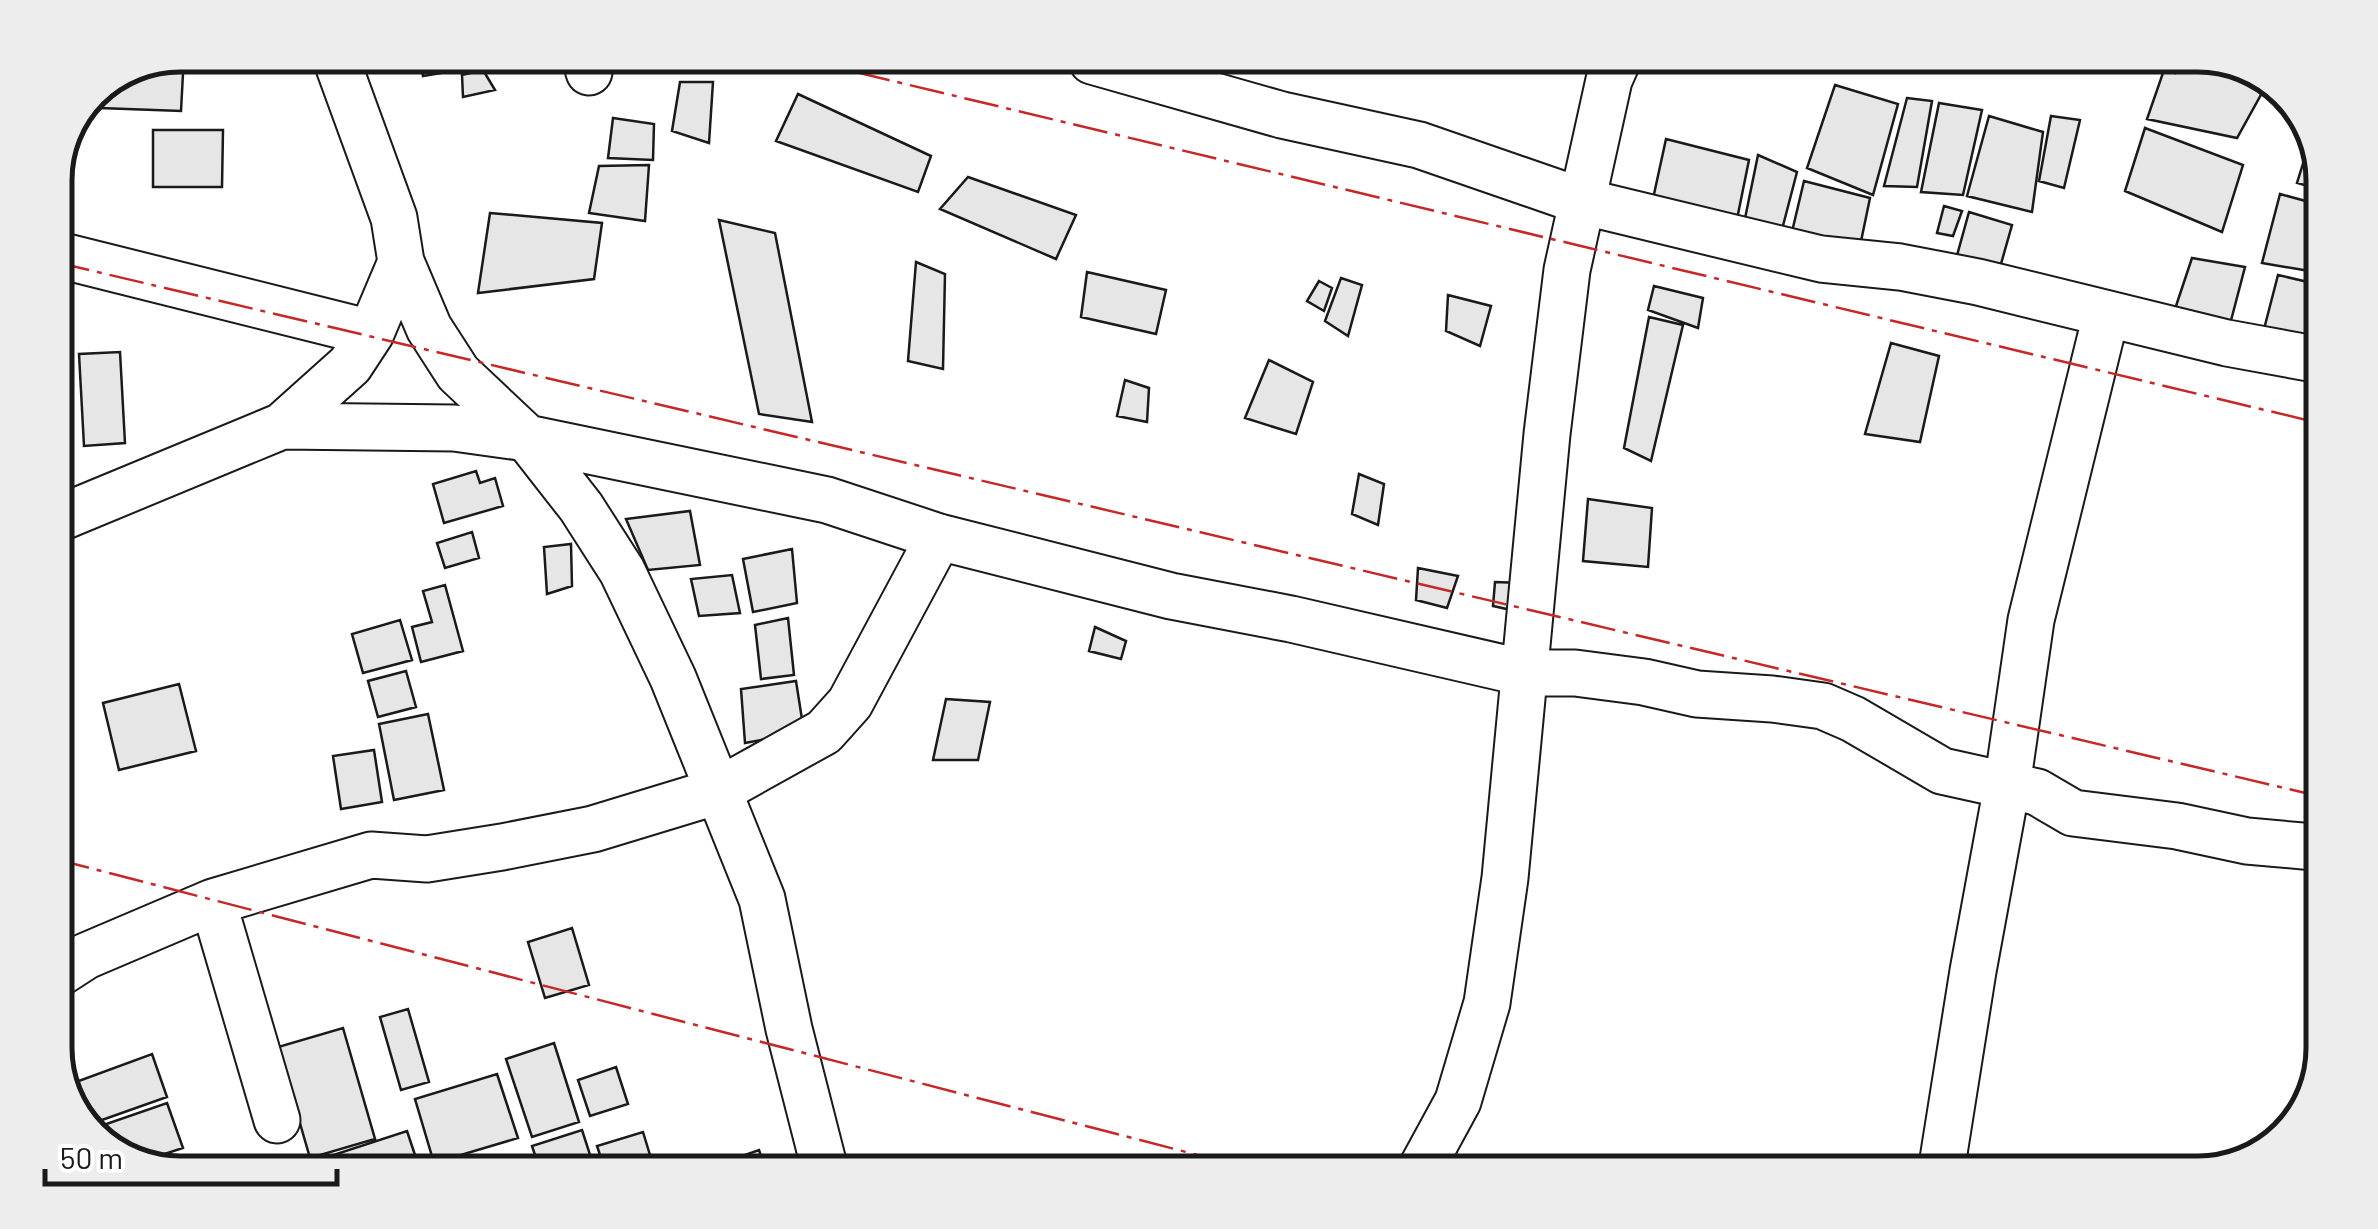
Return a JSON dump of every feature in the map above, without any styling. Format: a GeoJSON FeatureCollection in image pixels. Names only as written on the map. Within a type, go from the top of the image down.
{"type":"FeatureCollection","features":[{"type":"Feature","properties":{"kind":"street"},"geometry":{"type":"LineString","coordinates":[[342,73],[394,218],[402,262],[429,328],[458,373],[528,438],[581,507],[622,571],[673,678],[762,899],[821,1156]]}},
{"type":"Feature","properties":{"kind":"street"},"geometry":{"type":"LineString","coordinates":[[1137,73],[1282,115],[1419,145],[1581,201],[1821,259],[1900,267],[2227,343],[2305,357]]}},
{"type":"Feature","properties":{"kind":"street"},"geometry":{"type":"LineString","coordinates":[[1428,1156],[1458,1101],[1487,1003],[1506,878],[1566,270],[1612,73]]}},
{"type":"Feature","properties":{"kind":"street"},"geometry":{"type":"LineString","coordinates":[[73,258],[371,333]]}},
{"type":"Feature","properties":{"kind":"street"},"geometry":{"type":"LineString","coordinates":[[73,513],[282,426],[350,365],[371,333],[402,262]]}},
{"type":"Feature","properties":{"kind":"street"},"geometry":{"type":"LineString","coordinates":[[1943,1156],[1972,970],[2007,786],[2031,620],[2106,314]]}},
{"type":"Feature","properties":{"kind":"street"},"geometry":{"type":"LineString","coordinates":[[282,426],[454,428],[528,438],[827,500],[939,537],[1171,596],[1308,622],[1526,673],[1575,673],[1698,694],[1772,698],[1823,706],[1942,771],[2037,792],[2073,813],[2306,846]]}},
{"type":"Feature","properties":{"kind":"street"},"geometry":{"type":"LineString","coordinates":[[73,964],[212,902],[371,855],[428,859],[502,848],[593,830],[718,791],[824,732],[850,703],[939,537]]}},
{"type":"Feature","properties":{"kind":"street"},"geometry":{"type":"LineString","coordinates":[[212,902],[277,1120]]}},
{"type":"Feature","properties":{"kind":"building"},"geometry":{"type":"Polygon","coordinates":[[[183,73],[181,111],[101,108],[109,99],[146,78],[183,73]]]}},
{"type":"Feature","properties":{"kind":"building"},"geometry":{"type":"Polygon","coordinates":[[[485,73],[495,90],[463,97],[462,75],[485,73]]]}},
{"type":"Feature","properties":{"kind":"building"},"geometry":{"type":"Polygon","coordinates":[[[2163,73],[2211,73],[2261,94],[2237,138],[2147,119],[2163,73]]]}},
{"type":"Feature","properties":{"kind":"building"},"geometry":{"type":"Polygon","coordinates":[[[680,82],[713,82],[709,143],[672,131],[680,82]]]}},
{"type":"Feature","properties":{"kind":"building"},"geometry":{"type":"Polygon","coordinates":[[[1835,85],[1898,104],[1873,195],[1807,168],[1835,85]]]}},
{"type":"Feature","properties":{"kind":"building"},"geometry":{"type":"Polygon","coordinates":[[[798,94],[931,156],[918,192],[776,141],[798,94]]]}},
{"type":"Feature","properties":{"kind":"building"},"geometry":{"type":"Polygon","coordinates":[[[1907,98],[1932,101],[1917,187],[1884,186],[1907,98]]]}},
{"type":"Feature","properties":{"kind":"building"},"geometry":{"type":"Polygon","coordinates":[[[1939,103],[1982,110],[1963,195],[1921,192],[1939,103]]]}},
{"type":"Feature","properties":{"kind":"building"},"geometry":{"type":"Polygon","coordinates":[[[1989,116],[2043,132],[2032,212],[1967,196],[1989,116]]]}},
{"type":"Feature","properties":{"kind":"building"},"geometry":{"type":"Polygon","coordinates":[[[2051,116],[2080,120],[2064,188],[2039,181],[2051,116]]]}},
{"type":"Feature","properties":{"kind":"building"},"geometry":{"type":"Polygon","coordinates":[[[613,118],[654,124],[653,160],[608,158],[613,118]]]}},
{"type":"Feature","properties":{"kind":"building"},"geometry":{"type":"Polygon","coordinates":[[[2145,128],[2243,165],[2222,232],[2125,191],[2145,128]]]}},
{"type":"Feature","properties":{"kind":"building"},"geometry":{"type":"Polygon","coordinates":[[[153,130],[223,130],[222,187],[153,187],[153,130]]]}},
{"type":"Feature","properties":{"kind":"building"},"geometry":{"type":"Polygon","coordinates":[[[1666,139],[1749,160],[1736,224],[1651,208],[1666,139]]]}},
{"type":"Feature","properties":{"kind":"building"},"geometry":{"type":"Polygon","coordinates":[[[1758,155],[1797,172],[1779,241],[1742,233],[1758,155]]]}},
{"type":"Feature","properties":{"kind":"building"},"geometry":{"type":"Polygon","coordinates":[[[2303,163],[2305,185],[2297,183],[2303,163]]]}},
{"type":"Feature","properties":{"kind":"building"},"geometry":{"type":"Polygon","coordinates":[[[649,165],[645,221],[589,213],[599,166],[649,165]]]}},
{"type":"Feature","properties":{"kind":"building"},"geometry":{"type":"Polygon","coordinates":[[[968,177],[1076,215],[1056,259],[940,209],[968,177]]]}},
{"type":"Feature","properties":{"kind":"building"},"geometry":{"type":"Polygon","coordinates":[[[1804,181],[1870,198],[1859,251],[1791,236],[1804,181]]]}},
{"type":"Feature","properties":{"kind":"building"},"geometry":{"type":"Polygon","coordinates":[[[2280,194],[2305,201],[2305,270],[2262,263],[2280,194]]]}},
{"type":"Feature","properties":{"kind":"building"},"geometry":{"type":"Polygon","coordinates":[[[1944,206],[1962,211],[1953,236],[1937,233],[1944,206]]]}},
{"type":"Feature","properties":{"kind":"building"},"geometry":{"type":"Polygon","coordinates":[[[1969,212],[2012,225],[1999,271],[1956,259],[1969,212]]]}},
{"type":"Feature","properties":{"kind":"building"},"geometry":{"type":"Polygon","coordinates":[[[490,213],[602,223],[594,279],[478,293],[490,213]]]}},
{"type":"Feature","properties":{"kind":"building"},"geometry":{"type":"Polygon","coordinates":[[[719,220],[775,233],[812,422],[759,414],[719,220]]]}},
{"type":"Feature","properties":{"kind":"building"},"geometry":{"type":"Polygon","coordinates":[[[2192,258],[2245,267],[2228,332],[2173,315],[2192,258]]]}},
{"type":"Feature","properties":{"kind":"building"},"geometry":{"type":"Polygon","coordinates":[[[916,262],[945,274],[943,369],[908,361],[916,262]]]}},
{"type":"Feature","properties":{"kind":"building"},"geometry":{"type":"Polygon","coordinates":[[[1087,272],[1166,290],[1156,334],[1081,317],[1087,272]]]}},
{"type":"Feature","properties":{"kind":"building"},"geometry":{"type":"Polygon","coordinates":[[[2278,275],[2305,281],[2305,336],[2263,333],[2278,275]]]}},
{"type":"Feature","properties":{"kind":"building"},"geometry":{"type":"Polygon","coordinates":[[[1341,278],[1362,285],[1348,336],[1325,321],[1341,278]]]}},
{"type":"Feature","properties":{"kind":"building"},"geometry":{"type":"Polygon","coordinates":[[[1319,281],[1332,288],[1324,311],[1307,301],[1319,281]]]}},
{"type":"Feature","properties":{"kind":"building"},"geometry":{"type":"Polygon","coordinates":[[[1654,286],[1703,298],[1698,328],[1648,310],[1654,286]]]}},
{"type":"Feature","properties":{"kind":"building"},"geometry":{"type":"Polygon","coordinates":[[[1448,295],[1491,306],[1480,346],[1446,331],[1448,295]]]}},
{"type":"Feature","properties":{"kind":"building"},"geometry":{"type":"Polygon","coordinates":[[[1649,317],[1683,325],[1651,461],[1624,448],[1649,317]]]}},
{"type":"Feature","properties":{"kind":"building"},"geometry":{"type":"Polygon","coordinates":[[[1891,343],[1939,356],[1920,442],[1865,434],[1891,343]]]}},
{"type":"Feature","properties":{"kind":"building"},"geometry":{"type":"Polygon","coordinates":[[[120,352],[125,443],[84,446],[79,354],[120,352]]]}},
{"type":"Feature","properties":{"kind":"building"},"geometry":{"type":"Polygon","coordinates":[[[1269,360],[1313,382],[1296,434],[1245,418],[1269,360]]]}},
{"type":"Feature","properties":{"kind":"building"},"geometry":{"type":"Polygon","coordinates":[[[1125,380],[1149,388],[1147,422],[1117,416],[1125,380]]]}},
{"type":"Feature","properties":{"kind":"building"},"geometry":{"type":"Polygon","coordinates":[[[476,471],[480,483],[495,478],[503,506],[444,523],[433,484],[476,471]]]}},
{"type":"Feature","properties":{"kind":"building"},"geometry":{"type":"Polygon","coordinates":[[[1359,474],[1384,484],[1378,525],[1352,514],[1359,474]]]}},
{"type":"Feature","properties":{"kind":"building"},"geometry":{"type":"Polygon","coordinates":[[[1588,499],[1652,508],[1648,567],[1583,561],[1588,499]]]}},
{"type":"Feature","properties":{"kind":"building"},"geometry":{"type":"Polygon","coordinates":[[[690,511],[700,565],[648,570],[626,519],[690,511]]]}},
{"type":"Feature","properties":{"kind":"building"},"geometry":{"type":"Polygon","coordinates":[[[472,532],[479,558],[445,568],[437,543],[472,532]]]}},
{"type":"Feature","properties":{"kind":"building"},"geometry":{"type":"Polygon","coordinates":[[[571,544],[572,586],[547,594],[544,547],[571,544]]]}},
{"type":"Feature","properties":{"kind":"building"},"geometry":{"type":"Polygon","coordinates":[[[792,549],[797,603],[753,612],[743,559],[792,549]]]}},
{"type":"Feature","properties":{"kind":"building"},"geometry":{"type":"Polygon","coordinates":[[[1418,568],[1458,576],[1447,608],[1416,600],[1418,568]]]}},
{"type":"Feature","properties":{"kind":"building"},"geometry":{"type":"Polygon","coordinates":[[[732,575],[740,613],[699,616],[691,579],[732,575]]]}},
{"type":"Feature","properties":{"kind":"building"},"geometry":{"type":"Polygon","coordinates":[[[1495,582],[1521,583],[1511,610],[1493,606],[1495,582]]]}},
{"type":"Feature","properties":{"kind":"building"},"geometry":{"type":"Polygon","coordinates":[[[445,585],[463,651],[421,662],[412,627],[432,622],[423,591],[445,585]]]}},
{"type":"Feature","properties":{"kind":"building"},"geometry":{"type":"Polygon","coordinates":[[[788,618],[794,675],[761,679],[755,625],[788,618]]]}},
{"type":"Feature","properties":{"kind":"building"},"geometry":{"type":"Polygon","coordinates":[[[400,620],[412,660],[363,673],[352,634],[400,620]]]}},
{"type":"Feature","properties":{"kind":"building"},"geometry":{"type":"Polygon","coordinates":[[[1095,627],[1126,641],[1121,659],[1089,651],[1095,627]]]}},
{"type":"Feature","properties":{"kind":"building"},"geometry":{"type":"Polygon","coordinates":[[[406,671],[416,707],[378,717],[368,681],[406,671]]]}},
{"type":"Feature","properties":{"kind":"building"},"geometry":{"type":"Polygon","coordinates":[[[796,681],[804,732],[745,743],[741,689],[796,681]]]}},
{"type":"Feature","properties":{"kind":"building"},"geometry":{"type":"Polygon","coordinates":[[[179,684],[196,751],[119,770],[103,703],[179,684]]]}},
{"type":"Feature","properties":{"kind":"building"},"geometry":{"type":"Polygon","coordinates":[[[946,699],[990,702],[978,760],[933,760],[946,699]]]}},
{"type":"Feature","properties":{"kind":"building"},"geometry":{"type":"Polygon","coordinates":[[[428,714],[444,790],[394,800],[379,724],[428,714]]]}},
{"type":"Feature","properties":{"kind":"building"},"geometry":{"type":"Polygon","coordinates":[[[374,750],[382,802],[341,809],[333,756],[374,750]]]}},
{"type":"Feature","properties":{"kind":"building"},"geometry":{"type":"Polygon","coordinates":[[[572,928],[589,985],[545,998],[528,942],[572,928]]]}},
{"type":"Feature","properties":{"kind":"building"},"geometry":{"type":"Polygon","coordinates":[[[408,1009],[429,1082],[401,1090],[380,1017],[408,1009]]]}},
{"type":"Feature","properties":{"kind":"building"},"geometry":{"type":"Polygon","coordinates":[[[343,1028],[375,1139],[309,1156],[278,1047],[343,1028]]]}},
{"type":"Feature","properties":{"kind":"building"},"geometry":{"type":"Polygon","coordinates":[[[554,1043],[579,1122],[532,1137],[506,1059],[554,1043]]]}},
{"type":"Feature","properties":{"kind":"building"},"geometry":{"type":"Polygon","coordinates":[[[152,1054],[167,1097],[100,1121],[78,1081],[152,1054]]]}},
{"type":"Feature","properties":{"kind":"building"},"geometry":{"type":"Polygon","coordinates":[[[616,1067],[628,1104],[590,1116],[578,1080],[616,1067]]]}},
{"type":"Feature","properties":{"kind":"building"},"geometry":{"type":"Polygon","coordinates":[[[497,1074],[518,1138],[458,1156],[432,1156],[415,1099],[497,1074]]]}},
{"type":"Feature","properties":{"kind":"building"},"geometry":{"type":"Polygon","coordinates":[[[167,1103],[183,1148],[164,1154],[146,1151],[104,1125],[167,1103]]]}},
{"type":"Feature","properties":{"kind":"building"},"geometry":{"type":"Polygon","coordinates":[[[582,1130],[590,1156],[535,1156],[532,1146],[582,1130]]]}},
{"type":"Feature","properties":{"kind":"building"},"geometry":{"type":"Polygon","coordinates":[[[407,1131],[415,1156],[330,1156],[407,1131]]]}},
{"type":"Feature","properties":{"kind":"building"},"geometry":{"type":"Polygon","coordinates":[[[643,1132],[650,1156],[600,1156],[597,1146],[643,1132]]]}},
{"type":"Feature","properties":{"kind":"power"},"geometry":{"type":"LineString","coordinates":[[859,73],[2305,420]]}},
{"type":"Feature","properties":{"kind":"power"},"geometry":{"type":"LineString","coordinates":[[73,266],[2306,793]]}},
{"type":"Feature","properties":{"kind":"power"},"geometry":{"type":"LineString","coordinates":[[73,864],[1202,1156]]}}]}
